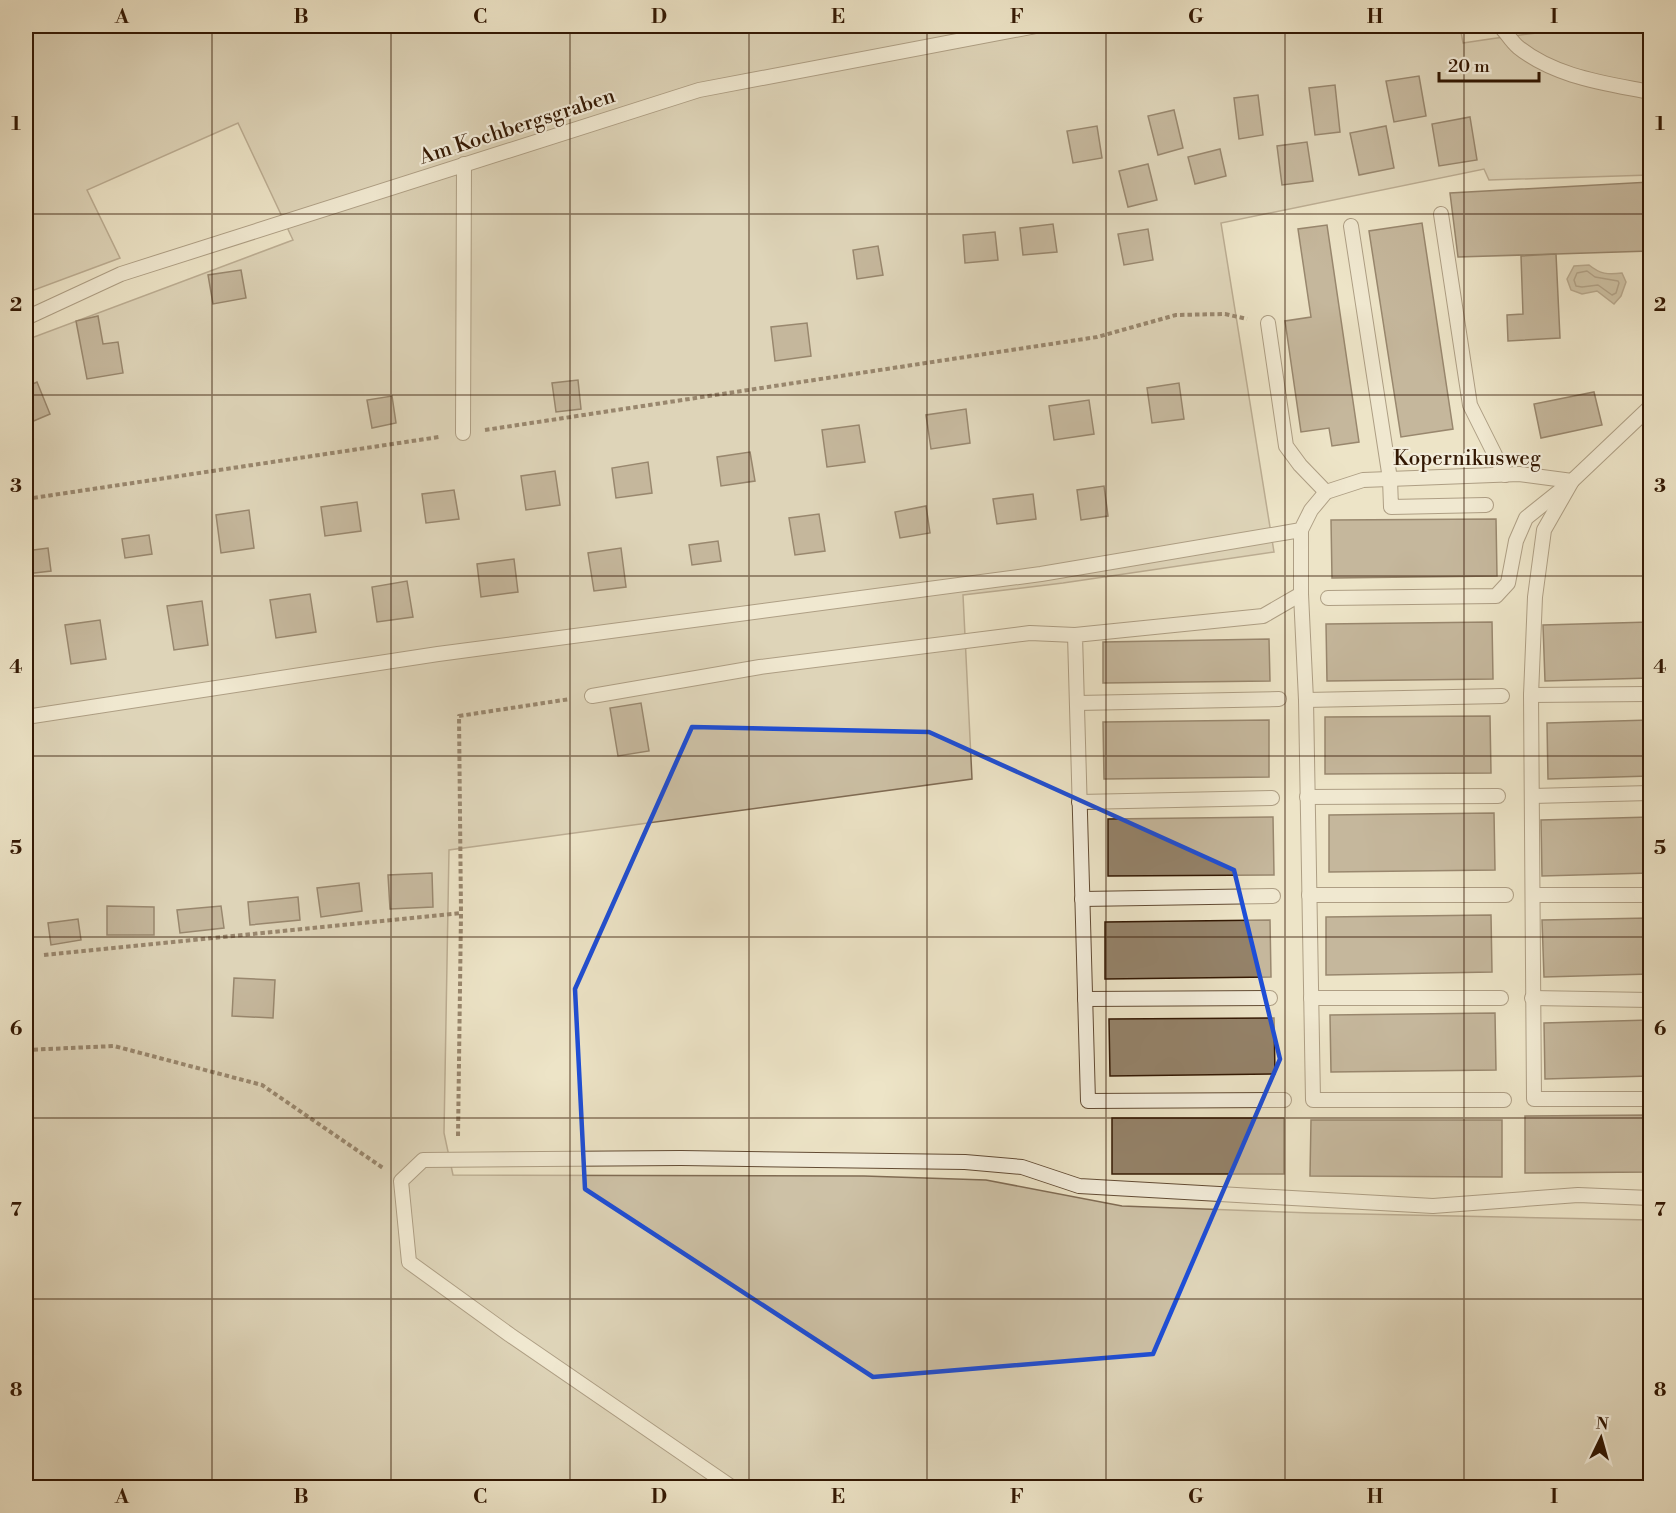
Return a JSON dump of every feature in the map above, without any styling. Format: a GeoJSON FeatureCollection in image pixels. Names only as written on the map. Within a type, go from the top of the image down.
{"type":"FeatureCollection","features":[{"type":"Feature","properties":{"kind":"lane","name":"Am Kochbergsgraben"},"geometry":{"type":"LineString","coordinates":[[26,318],[121,274],[699,90],[1036,26]]}},
{"type":"Feature","properties":{"kind":"lane"},"geometry":{"type":"LineString","coordinates":[[1500,26],[1518,47],[1555,69],[1594,81],[1650,92]]}},
{"type":"Feature","properties":{"kind":"lane"},"geometry":{"type":"LineString","coordinates":[[463,433],[464,164]]}},
{"type":"Feature","properties":{"kind":"lane"},"geometry":{"type":"LineString","coordinates":[[1441,214],[1470,405],[1505,475]]}},
{"type":"Feature","properties":{"kind":"lane"},"geometry":{"type":"LineString","coordinates":[[1351,226],[1390,479],[1391,507],[1485,505]]}},
{"type":"Feature","properties":{"kind":"lane"},"geometry":{"type":"LineString","coordinates":[[1268,323],[1286,446],[1300,465],[1326,492],[1311,510],[1301,530],[1313,1100],[1504,1100]]}},
{"type":"Feature","properties":{"kind":"lane"},"geometry":{"type":"LineString","coordinates":[[1328,598],[1496,596],[1508,583],[1516,541],[1526,518],[1572,481],[1650,407]]}},
{"type":"Feature","properties":{"kind":"lane","name":"Kopernikusweg"},"geometry":{"type":"LineString","coordinates":[[1326,492],[1363,480],[1519,474],[1572,481]]}},
{"type":"Feature","properties":{"kind":"lane"},"geometry":{"type":"LineString","coordinates":[[1572,481],[1544,530],[1535,597],[1532,695],[1534,1099],[1650,1099]]}},
{"type":"Feature","properties":{"kind":"lane"},"geometry":{"type":"LineString","coordinates":[[26,717],[438,654],[1041,574],[1301,530]]}},
{"type":"Feature","properties":{"kind":"lane"},"geometry":{"type":"LineString","coordinates":[[592,696],[760,667],[1030,633],[1075,635],[1263,616],[1301,594]]}},
{"type":"Feature","properties":{"kind":"lane"},"geometry":{"type":"LineString","coordinates":[[1075,635],[1088,1101],[1284,1100]]}},
{"type":"Feature","properties":{"kind":"lane"},"geometry":{"type":"LineString","coordinates":[[1532,695],[1648,694]]}},
{"type":"Feature","properties":{"kind":"lane"},"geometry":{"type":"LineString","coordinates":[[1306,699],[1502,696]]}},
{"type":"Feature","properties":{"kind":"lane"},"geometry":{"type":"LineString","coordinates":[[1077,703],[1279,699]]}},
{"type":"Feature","properties":{"kind":"lane"},"geometry":{"type":"LineString","coordinates":[[1532,796],[1650,793]]}},
{"type":"Feature","properties":{"kind":"lane"},"geometry":{"type":"LineString","coordinates":[[1307,797],[1498,796]]}},
{"type":"Feature","properties":{"kind":"lane"},"geometry":{"type":"LineString","coordinates":[[1080,802],[1272,798]]}},
{"type":"Feature","properties":{"kind":"lane"},"geometry":{"type":"LineString","coordinates":[[1309,895],[1506,895]]}},
{"type":"Feature","properties":{"kind":"lane"},"geometry":{"type":"LineString","coordinates":[[1534,895],[1647,895]]}},
{"type":"Feature","properties":{"kind":"lane"},"geometry":{"type":"LineString","coordinates":[[1082,899],[1273,896]]}},
{"type":"Feature","properties":{"kind":"lane"},"geometry":{"type":"LineString","coordinates":[[1085,999],[1270,998]]}},
{"type":"Feature","properties":{"kind":"lane"},"geometry":{"type":"LineString","coordinates":[[1311,998],[1501,998]]}},
{"type":"Feature","properties":{"kind":"lane"},"geometry":{"type":"LineString","coordinates":[[1533,998],[1650,1000]]}},
{"type":"Feature","properties":{"kind":"lane"},"geometry":{"type":"LineString","coordinates":[[734,1488],[510,1335],[409,1262],[401,1181],[423,1160],[681,1158],[965,1162],[1022,1167],[1079,1186],[1433,1206],[1578,1195],[1650,1198]]}},
{"type":"Feature","properties":{"kind":"path"},"geometry":{"type":"LineString","coordinates":[[26,500],[1097,337],[1176,315],[1225,314],[1268,323]]}},
{"type":"Feature","properties":{"kind":"path"},"geometry":{"type":"LineString","coordinates":[[457,1160],[461,913],[459,716],[592,696]]}},
{"type":"Feature","properties":{"kind":"path"},"geometry":{"type":"LineString","coordinates":[[44,955],[461,913]]}},
{"type":"Feature","properties":{"kind":"path"},"geometry":{"type":"LineString","coordinates":[[26,1050],[114,1046],[262,1085],[401,1181]]}},
{"type":"Feature","properties":{"kind":"highlighted area"},"geometry":{"type":"Polygon","coordinates":[[[692,727],[929,732],[1234,870],[1280,1059],[1153,1354],[873,1377],[585,1189],[575,989],[692,727]]]}},
{"type":"Feature","properties":{"kind":"shaded area"},"geometry":{"type":"Polygon","coordinates":[[[26,26],[1460,26],[1463,43],[1556,31],[1650,26],[1650,175],[1489,180],[1484,169],[1221,223],[1274,552],[1063,583],[963,595],[972,779],[449,850],[444,1133],[453,1175],[864,1176],[986,1180],[1122,1206],[1312,1213],[1650,1220],[1650,1487],[26,1487],[26,340],[293,240],[238,123],[87,190],[120,258],[26,293],[26,26]]]}},
{"type":"Feature","properties":{"kind":"water"},"geometry":{"type":"Polygon","coordinates":[[[1589,265],[1604,273],[1622,273],[1626,282],[1621,296],[1614,304],[1597,291],[1582,294],[1571,290],[1567,279],[1574,266],[1589,265]]]}},
{"type":"Feature","properties":{"kind":"building"},"geometry":{"type":"Polygon","coordinates":[[[1419,76],[1426,116],[1394,122],[1386,81],[1419,76]]]}},
{"type":"Feature","properties":{"kind":"building"},"geometry":{"type":"Polygon","coordinates":[[[1335,85],[1340,132],[1315,135],[1309,88],[1335,85]]]}},
{"type":"Feature","properties":{"kind":"building"},"geometry":{"type":"Polygon","coordinates":[[[1258,95],[1263,135],[1239,139],[1234,98],[1258,95]]]}},
{"type":"Feature","properties":{"kind":"building"},"geometry":{"type":"Polygon","coordinates":[[[1174,110],[1183,148],[1158,155],[1148,116],[1174,110]]]}},
{"type":"Feature","properties":{"kind":"building"},"geometry":{"type":"Polygon","coordinates":[[[1470,117],[1477,160],[1439,166],[1432,124],[1470,117]]]}},
{"type":"Feature","properties":{"kind":"building"},"geometry":{"type":"Polygon","coordinates":[[[1097,126],[1102,158],[1073,163],[1067,131],[1097,126]]]}},
{"type":"Feature","properties":{"kind":"building"},"geometry":{"type":"Polygon","coordinates":[[[1386,126],[1394,168],[1359,175],[1350,133],[1386,126]]]}},
{"type":"Feature","properties":{"kind":"building"},"geometry":{"type":"Polygon","coordinates":[[[1307,142],[1313,181],[1282,185],[1277,146],[1307,142]]]}},
{"type":"Feature","properties":{"kind":"building"},"geometry":{"type":"Polygon","coordinates":[[[1220,149],[1226,176],[1195,184],[1188,157],[1220,149]]]}},
{"type":"Feature","properties":{"kind":"building"},"geometry":{"type":"Polygon","coordinates":[[[1148,164],[1157,200],[1128,207],[1119,171],[1148,164]]]}},
{"type":"Feature","properties":{"kind":"building"},"geometry":{"type":"Polygon","coordinates":[[[1650,182],[1650,251],[1458,257],[1450,193],[1650,182]]]}},
{"type":"Feature","properties":{"kind":"building"},"geometry":{"type":"Polygon","coordinates":[[[1422,223],[1453,429],[1401,437],[1369,231],[1422,223]]]}},
{"type":"Feature","properties":{"kind":"building"},"geometry":{"type":"Polygon","coordinates":[[[1053,224],[1057,252],[1023,255],[1020,228],[1053,224]]]}},
{"type":"Feature","properties":{"kind":"building"},"geometry":{"type":"Polygon","coordinates":[[[1327,225],[1359,442],[1332,446],[1329,428],[1301,432],[1285,321],[1311,317],[1298,229],[1327,225]]]}},
{"type":"Feature","properties":{"kind":"building"},"geometry":{"type":"Polygon","coordinates":[[[1148,229],[1153,260],[1124,265],[1118,234],[1148,229]]]}},
{"type":"Feature","properties":{"kind":"building"},"geometry":{"type":"Polygon","coordinates":[[[995,232],[998,260],[965,263],[963,235],[995,232]]]}},
{"type":"Feature","properties":{"kind":"building"},"geometry":{"type":"Polygon","coordinates":[[[878,246],[883,275],[857,279],[853,250],[878,246]]]}},
{"type":"Feature","properties":{"kind":"building"},"geometry":{"type":"Polygon","coordinates":[[[1556,254],[1560,338],[1508,341],[1507,315],[1523,314],[1521,256],[1556,254]]]}},
{"type":"Feature","properties":{"kind":"building"},"geometry":{"type":"Polygon","coordinates":[[[241,270],[246,298],[213,304],[208,275],[241,270]]]}},
{"type":"Feature","properties":{"kind":"building"},"geometry":{"type":"Polygon","coordinates":[[[98,316],[103,344],[118,342],[123,373],[87,379],[76,321],[98,316]]]}},
{"type":"Feature","properties":{"kind":"building"},"geometry":{"type":"Polygon","coordinates":[[[807,323],[811,356],[775,361],[771,327],[807,323]]]}},
{"type":"Feature","properties":{"kind":"building"},"geometry":{"type":"Polygon","coordinates":[[[578,380],[581,409],[556,412],[552,383],[578,380]]]}},
{"type":"Feature","properties":{"kind":"building"},"geometry":{"type":"Polygon","coordinates":[[[37,382],[50,414],[29,423],[26,415],[26,387],[37,382]]]}},
{"type":"Feature","properties":{"kind":"building"},"geometry":{"type":"Polygon","coordinates":[[[1179,383],[1184,419],[1152,423],[1147,388],[1179,383]]]}},
{"type":"Feature","properties":{"kind":"building"},"geometry":{"type":"Polygon","coordinates":[[[1594,392],[1602,425],[1541,438],[1534,404],[1594,392]]]}},
{"type":"Feature","properties":{"kind":"building"},"geometry":{"type":"Polygon","coordinates":[[[392,396],[396,423],[372,428],[367,400],[392,396]]]}},
{"type":"Feature","properties":{"kind":"building"},"geometry":{"type":"Polygon","coordinates":[[[1089,400],[1094,434],[1054,440],[1049,406],[1089,400]]]}},
{"type":"Feature","properties":{"kind":"building"},"geometry":{"type":"Polygon","coordinates":[[[966,409],[970,443],[931,449],[926,415],[966,409]]]}},
{"type":"Feature","properties":{"kind":"building"},"geometry":{"type":"Polygon","coordinates":[[[859,425],[865,462],[827,467],[822,430],[859,425]]]}},
{"type":"Feature","properties":{"kind":"building"},"geometry":{"type":"Polygon","coordinates":[[[750,452],[755,481],[721,486],[717,457],[750,452]]]}},
{"type":"Feature","properties":{"kind":"building"},"geometry":{"type":"Polygon","coordinates":[[[648,462],[652,493],[616,498],[612,468],[648,462]]]}},
{"type":"Feature","properties":{"kind":"building"},"geometry":{"type":"Polygon","coordinates":[[[555,471],[560,505],[526,510],[521,476],[555,471]]]}},
{"type":"Feature","properties":{"kind":"building"},"geometry":{"type":"Polygon","coordinates":[[[1104,486],[1108,516],[1081,520],[1077,490],[1104,486]]]}},
{"type":"Feature","properties":{"kind":"building"},"geometry":{"type":"Polygon","coordinates":[[[454,490],[459,519],[426,523],[422,494],[454,490]]]}},
{"type":"Feature","properties":{"kind":"building"},"geometry":{"type":"Polygon","coordinates":[[[1033,494],[1036,519],[997,524],[993,499],[1033,494]]]}},
{"type":"Feature","properties":{"kind":"building"},"geometry":{"type":"Polygon","coordinates":[[[357,502],[361,531],[325,536],[321,507],[357,502]]]}},
{"type":"Feature","properties":{"kind":"building"},"geometry":{"type":"Polygon","coordinates":[[[926,506],[930,533],[900,538],[895,512],[926,506]]]}},
{"type":"Feature","properties":{"kind":"building"},"geometry":{"type":"Polygon","coordinates":[[[249,510],[254,548],[221,553],[216,515],[249,510]]]}},
{"type":"Feature","properties":{"kind":"building"},"geometry":{"type":"Polygon","coordinates":[[[819,514],[825,551],[795,555],[789,518],[819,514]]]}},
{"type":"Feature","properties":{"kind":"building"},"geometry":{"type":"Polygon","coordinates":[[[1496,519],[1497,576],[1332,578],[1331,520],[1496,519]]]}},
{"type":"Feature","properties":{"kind":"building"},"geometry":{"type":"Polygon","coordinates":[[[149,535],[152,554],[125,558],[122,539],[149,535]]]}},
{"type":"Feature","properties":{"kind":"building"},"geometry":{"type":"Polygon","coordinates":[[[718,541],[721,561],[692,565],[689,545],[718,541]]]}},
{"type":"Feature","properties":{"kind":"building"},"geometry":{"type":"Polygon","coordinates":[[[48,548],[51,571],[26,574],[26,551],[48,548]]]}},
{"type":"Feature","properties":{"kind":"building"},"geometry":{"type":"Polygon","coordinates":[[[621,548],[626,587],[594,591],[588,553],[621,548]]]}},
{"type":"Feature","properties":{"kind":"building"},"geometry":{"type":"Polygon","coordinates":[[[514,559],[518,592],[481,597],[477,564],[514,559]]]}},
{"type":"Feature","properties":{"kind":"building"},"geometry":{"type":"Polygon","coordinates":[[[407,581],[413,617],[377,622],[372,587],[407,581]]]}},
{"type":"Feature","properties":{"kind":"building"},"geometry":{"type":"Polygon","coordinates":[[[310,594],[316,632],[276,638],[270,600],[310,594]]]}},
{"type":"Feature","properties":{"kind":"building"},"geometry":{"type":"Polygon","coordinates":[[[202,601],[208,645],[174,650],[167,606],[202,601]]]}},
{"type":"Feature","properties":{"kind":"building"},"geometry":{"type":"Polygon","coordinates":[[[100,620],[106,659],[71,664],[65,625],[100,620]]]}},
{"type":"Feature","properties":{"kind":"building"},"geometry":{"type":"Polygon","coordinates":[[[1492,622],[1493,679],[1327,681],[1326,624],[1492,622]]]}},
{"type":"Feature","properties":{"kind":"building"},"geometry":{"type":"Polygon","coordinates":[[[1650,622],[1650,678],[1545,681],[1543,625],[1650,622]]]}},
{"type":"Feature","properties":{"kind":"building"},"geometry":{"type":"Polygon","coordinates":[[[1269,639],[1270,681],[1103,683],[1103,642],[1269,639]]]}},
{"type":"Feature","properties":{"kind":"building"},"geometry":{"type":"Polygon","coordinates":[[[641,703],[649,751],[618,756],[610,708],[641,703]]]}},
{"type":"Feature","properties":{"kind":"building"},"geometry":{"type":"Polygon","coordinates":[[[1490,716],[1491,773],[1325,774],[1325,717],[1490,716]]]}},
{"type":"Feature","properties":{"kind":"building"},"geometry":{"type":"Polygon","coordinates":[[[1269,720],[1269,777],[1104,779],[1103,722],[1269,720]]]}},
{"type":"Feature","properties":{"kind":"building"},"geometry":{"type":"Polygon","coordinates":[[[1650,720],[1650,776],[1548,779],[1547,723],[1650,720]]]}},
{"type":"Feature","properties":{"kind":"building"},"geometry":{"type":"Polygon","coordinates":[[[1494,813],[1495,870],[1329,872],[1329,815],[1494,813]]]}},
{"type":"Feature","properties":{"kind":"building"},"geometry":{"type":"Polygon","coordinates":[[[1273,817],[1274,875],[1108,876],[1108,819],[1273,817]]]}},
{"type":"Feature","properties":{"kind":"building"},"geometry":{"type":"Polygon","coordinates":[[[1650,817],[1650,873],[1542,876],[1541,820],[1650,817]]]}},
{"type":"Feature","properties":{"kind":"building"},"geometry":{"type":"Polygon","coordinates":[[[432,873],[433,907],[390,909],[388,875],[432,873]]]}},
{"type":"Feature","properties":{"kind":"building"},"geometry":{"type":"Polygon","coordinates":[[[359,883],[362,911],[321,917],[317,888],[359,883]]]}},
{"type":"Feature","properties":{"kind":"building"},"geometry":{"type":"Polygon","coordinates":[[[298,897],[300,920],[250,925],[248,902],[298,897]]]}},
{"type":"Feature","properties":{"kind":"building"},"geometry":{"type":"Polygon","coordinates":[[[107,906],[154,907],[154,935],[107,935],[107,906]]]}},
{"type":"Feature","properties":{"kind":"building"},"geometry":{"type":"Polygon","coordinates":[[[221,906],[224,928],[180,933],[177,910],[221,906]]]}},
{"type":"Feature","properties":{"kind":"building"},"geometry":{"type":"Polygon","coordinates":[[[1491,915],[1492,972],[1326,975],[1326,917],[1491,915]]]}},
{"type":"Feature","properties":{"kind":"building"},"geometry":{"type":"Polygon","coordinates":[[[1650,918],[1650,974],[1544,977],[1542,920],[1650,918]]]}},
{"type":"Feature","properties":{"kind":"building"},"geometry":{"type":"Polygon","coordinates":[[[78,919],[81,940],[51,945],[48,923],[78,919]]]}},
{"type":"Feature","properties":{"kind":"building"},"geometry":{"type":"Polygon","coordinates":[[[1270,920],[1271,977],[1105,979],[1105,922],[1270,920]]]}},
{"type":"Feature","properties":{"kind":"building"},"geometry":{"type":"Polygon","coordinates":[[[234,978],[275,980],[273,1018],[232,1016],[234,978]]]}},
{"type":"Feature","properties":{"kind":"building"},"geometry":{"type":"Polygon","coordinates":[[[1495,1013],[1496,1070],[1331,1072],[1330,1015],[1495,1013]]]}},
{"type":"Feature","properties":{"kind":"building"},"geometry":{"type":"Polygon","coordinates":[[[1274,1018],[1275,1074],[1110,1076],[1109,1019],[1274,1018]]]}},
{"type":"Feature","properties":{"kind":"building"},"geometry":{"type":"Polygon","coordinates":[[[1650,1020],[1650,1076],[1545,1079],[1544,1023],[1650,1020]]]}},
{"type":"Feature","properties":{"kind":"building"},"geometry":{"type":"Polygon","coordinates":[[[1650,1115],[1650,1172],[1525,1173],[1525,1116],[1650,1115]]]}},
{"type":"Feature","properties":{"kind":"building"},"geometry":{"type":"Polygon","coordinates":[[[1112,1118],[1284,1118],[1284,1174],[1112,1174],[1112,1118]]]}},
{"type":"Feature","properties":{"kind":"building"},"geometry":{"type":"Polygon","coordinates":[[[1311,1120],[1502,1120],[1502,1177],[1310,1176],[1311,1120]]]}}]}
